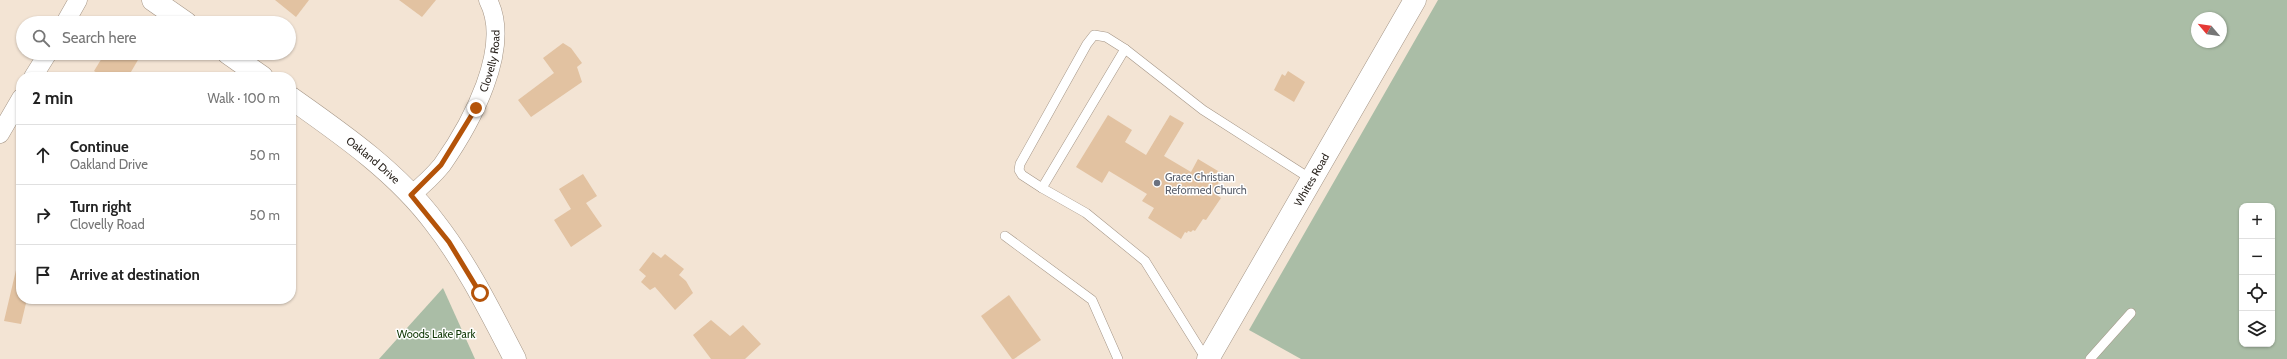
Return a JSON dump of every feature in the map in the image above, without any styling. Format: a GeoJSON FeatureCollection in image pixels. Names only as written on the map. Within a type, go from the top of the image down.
{"type":"FeatureCollection","features":[{"type":"Feature","properties":{"kind":"main road"},"geometry":{"type":"LineString","coordinates":[[153,0],[176,16]]}},
{"type":"Feature","properties":{"kind":"main road","name":"Whites Road"},"geometry":{"type":"LineString","coordinates":[[1207,359],[1414,0]]}},
{"type":"Feature","properties":{"kind":"main road"},"geometry":{"type":"LineString","coordinates":[[238,60],[255,72]]}},
{"type":"Feature","properties":{"kind":"main road","name":"Oakland Drive"},"geometry":{"type":"LineString","coordinates":[[296,102],[350,140],[411,195],[449,242],[515,359]]}},
{"type":"Feature","properties":{"kind":"street"},"geometry":{"type":"LineString","coordinates":[[69,16],[78,0]]}},
{"type":"Feature","properties":{"kind":"street","name":"Clovelly Road"},"geometry":{"type":"LineString","coordinates":[[411,195],[441,165],[476,108],[486,80],[496,32],[493,10],[488,0]]}},
{"type":"Feature","properties":{"kind":"street"},"geometry":{"type":"LineString","coordinates":[[37,72],[44,60]]}},
{"type":"Feature","properties":{"kind":"street"},"geometry":{"type":"LineString","coordinates":[[0,134],[16,107]]}},
{"type":"Feature","properties":{"kind":"lane"},"geometry":{"type":"LineString","coordinates":[[1207,359],[1145,261],[1086,213],[1042,188],[1022,175],[1019,170],[1020,164],[1088,44],[1094,35],[1098,34],[1125,49],[1203,110],[1311,179]]}},
{"type":"Feature","properties":{"kind":"lane"},"geometry":{"type":"LineString","coordinates":[[1042,188],[1125,49]]}},
{"type":"Feature","properties":{"kind":"lane"},"geometry":{"type":"LineString","coordinates":[[1005,236],[1092,300],[1118,359]]}},
{"type":"Feature","properties":{"kind":"lane"},"geometry":{"type":"LineString","coordinates":[[2090,359],[2131,313]]}},
{"type":"Feature","properties":{"kind":"green space"},"geometry":{"type":"Polygon","coordinates":[[[1438,0],[2287,0],[2287,359],[1301,359],[1249,330],[1438,0]]]}},
{"type":"Feature","properties":{"kind":"green space","name":"Woods Lake Park"},"geometry":{"type":"Polygon","coordinates":[[[443,288],[475,359],[379,359],[443,288]]]}},
{"type":"Feature","properties":{"kind":"building"},"geometry":{"type":"Polygon","coordinates":[[[275,0],[309,0],[296,17],[275,0]]]}},
{"type":"Feature","properties":{"kind":"building"},"geometry":{"type":"Polygon","coordinates":[[[399,0],[436,0],[422,17],[399,0]]]}},
{"type":"Feature","properties":{"kind":"building"},"geometry":{"type":"Polygon","coordinates":[[[563,43],[571,48],[582,63],[577,67],[582,82],[531,117],[518,100],[554,73],[543,58],[563,43]]]}},
{"type":"Feature","properties":{"kind":"building"},"geometry":{"type":"Polygon","coordinates":[[[101,60],[138,60],[131,72],[94,71],[101,60]]]}},
{"type":"Feature","properties":{"kind":"building"},"geometry":{"type":"Polygon","coordinates":[[[1288,71],[1305,82],[1294,102],[1274,90],[1282,74],[1285,76],[1288,71]]]}},
{"type":"Feature","properties":{"kind":"building"},"geometry":{"type":"Polygon","coordinates":[[[1108,115],[1132,130],[1125,142],[1146,155],[1170,115],[1184,123],[1164,156],[1191,172],[1198,159],[1218,171],[1215,175],[1219,178],[1217,195],[1221,198],[1206,220],[1203,219],[1195,231],[1185,232],[1181,239],[1148,218],[1154,208],[1142,201],[1147,194],[1109,171],[1102,183],[1076,167],[1108,115]]]}},
{"type":"Feature","properties":{"kind":"building"},"geometry":{"type":"Polygon","coordinates":[[[583,174],[597,196],[586,203],[602,226],[571,247],[554,220],[571,209],[559,189],[583,174]]]}},
{"type":"Feature","properties":{"kind":"building"},"geometry":{"type":"Polygon","coordinates":[[[653,252],[661,258],[665,254],[684,269],[679,275],[686,281],[693,293],[675,310],[655,287],[650,290],[641,282],[646,276],[639,270],[653,252]]]}},
{"type":"Feature","properties":{"kind":"building"},"geometry":{"type":"Polygon","coordinates":[[[16,270],[16,304],[26,304],[21,324],[4,321],[16,270]]]}},
{"type":"Feature","properties":{"kind":"building"},"geometry":{"type":"Polygon","coordinates":[[[1009,295],[1041,340],[1014,359],[1012,359],[981,316],[1009,295]]]}},
{"type":"Feature","properties":{"kind":"building"},"geometry":{"type":"Polygon","coordinates":[[[711,320],[730,336],[743,325],[761,344],[745,359],[711,359],[693,335],[711,320]]]}},
{"type":"Feature","properties":{"kind":"place","name":"Grace Christian Reformed Church"},"geometry":{"type":"Point","coordinates":[1157,183]}},
{"type":"Feature","properties":{"kind":"route"},"geometry":{"type":"LineString","coordinates":[[476,108],[441,165],[427,181],[411,195],[449,242],[480,293]]}}]}
